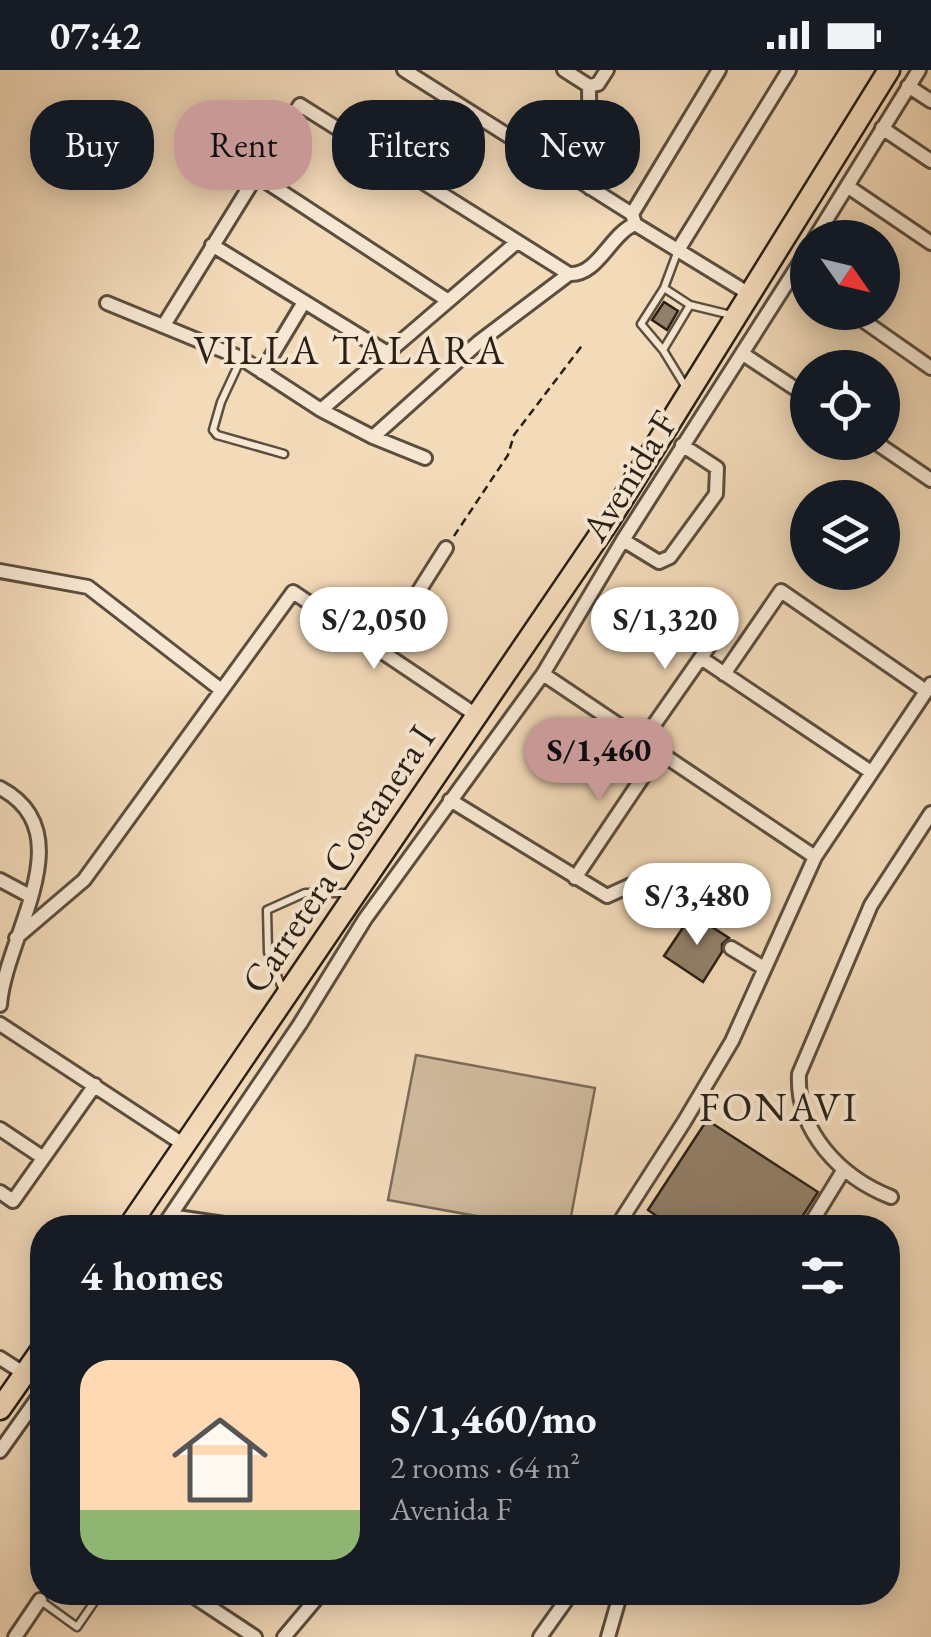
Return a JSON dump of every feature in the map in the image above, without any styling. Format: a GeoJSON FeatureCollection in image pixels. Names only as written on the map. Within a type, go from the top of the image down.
{"type":"FeatureCollection","features":[{"type":"Feature","properties":{"kind":"main road","name":"Carretera Costanera I"},"geometry":{"type":"LineString","coordinates":[[137,1215],[608,524],[889,70]]}},
{"type":"Feature","properties":{"kind":"main road"},"geometry":{"type":"LineString","coordinates":[[0,1409],[30,1366]]}},
{"type":"Feature","properties":{"kind":"street"},"geometry":{"type":"LineString","coordinates":[[404,70],[505,134]]}},
{"type":"Feature","properties":{"kind":"street"},"geometry":{"type":"LineString","coordinates":[[564,70],[588,86],[598,84],[606,70]]}},
{"type":"Feature","properties":{"kind":"street"},"geometry":{"type":"LineString","coordinates":[[373,437],[479,342],[569,274],[586,271],[634,219],[720,70]]}},
{"type":"Feature","properties":{"kind":"street"},"geometry":{"type":"LineString","coordinates":[[678,250],[788,70]]}},
{"type":"Feature","properties":{"kind":"street"},"geometry":{"type":"LineString","coordinates":[[826,220],[919,70]]}},
{"type":"Feature","properties":{"kind":"street"},"geometry":{"type":"LineString","coordinates":[[588,86],[588,100]]}},
{"type":"Feature","properties":{"kind":"street"},"geometry":{"type":"LineString","coordinates":[[908,86],[931,102]]}},
{"type":"Feature","properties":{"kind":"street"},"geometry":{"type":"LineString","coordinates":[[312,113],[569,274]]}},
{"type":"Feature","properties":{"kind":"street"},"geometry":{"type":"LineString","coordinates":[[882,128],[931,161]]}},
{"type":"Feature","properties":{"kind":"street"},"geometry":{"type":"LineString","coordinates":[[847,186],[931,243]]}},
{"type":"Feature","properties":{"kind":"street"},"geometry":{"type":"LineString","coordinates":[[164,325],[246,190]]}},
{"type":"Feature","properties":{"kind":"street"},"geometry":{"type":"LineString","coordinates":[[279,190],[446,300]]}},
{"type":"Feature","properties":{"kind":"street"},"geometry":{"type":"LineString","coordinates":[[593,190],[751,295]]}},
{"type":"Feature","properties":{"kind":"street"},"geometry":{"type":"LineString","coordinates":[[321,410],[517,242]]}},
{"type":"Feature","properties":{"kind":"street"},"geometry":{"type":"LineString","coordinates":[[212,244],[386,352]]}},
{"type":"Feature","properties":{"kind":"street","name":"Avenida F"},"geometry":{"type":"LineString","coordinates":[[171,1215],[300,1024],[365,919],[543,674],[682,445],[790,279]]}},
{"type":"Feature","properties":{"kind":"street"},"geometry":{"type":"LineString","coordinates":[[262,372],[304,302]]}},
{"type":"Feature","properties":{"kind":"street"},"geometry":{"type":"LineString","coordinates":[[107,303],[241,358],[321,410],[425,458]]}},
{"type":"Feature","properties":{"kind":"street"},"geometry":{"type":"LineString","coordinates":[[877,330],[931,368]]}},
{"type":"Feature","properties":{"kind":"street"},"geometry":{"type":"LineString","coordinates":[[743,354],[790,385]]}},
{"type":"Feature","properties":{"kind":"street"},"geometry":{"type":"LineString","coordinates":[[623,540],[659,562],[670,557],[716,494],[718,468],[682,445]]}},
{"type":"Feature","properties":{"kind":"street"},"geometry":{"type":"LineString","coordinates":[[900,459],[931,480]]}},
{"type":"Feature","properties":{"kind":"street"},"geometry":{"type":"LineString","coordinates":[[381,651],[446,548]]}},
{"type":"Feature","properties":{"kind":"street"},"geometry":{"type":"LineString","coordinates":[[0,571],[88,587],[220,689]]}},
{"type":"Feature","properties":{"kind":"street"},"geometry":{"type":"LineString","coordinates":[[624,1215],[711,1078],[815,857],[928,687],[781,591],[724,674]]}},
{"type":"Feature","properties":{"kind":"street"},"geometry":{"type":"LineString","coordinates":[[16,938],[84,880],[293,592],[478,717]]}},
{"type":"Feature","properties":{"kind":"street"},"geometry":{"type":"LineString","coordinates":[[642,742],[722,626]]}},
{"type":"Feature","properties":{"kind":"street"},"geometry":{"type":"LineString","coordinates":[[700,658],[872,772]]}},
{"type":"Feature","properties":{"kind":"street"},"geometry":{"type":"LineString","coordinates":[[543,674],[815,857]]}},
{"type":"Feature","properties":{"kind":"street"},"geometry":{"type":"LineString","coordinates":[[574,878],[659,753]]}},
{"type":"Feature","properties":{"kind":"street"},"geometry":{"type":"LineString","coordinates":[[0,788],[14,795],[38,833],[42,849],[40,868],[1,988],[0,1024],[186,1146]]}},
{"type":"Feature","properties":{"kind":"street"},"geometry":{"type":"LineString","coordinates":[[450,800],[607,896],[640,881],[666,897]]}},
{"type":"Feature","properties":{"kind":"street"},"geometry":{"type":"LineString","coordinates":[[891,1197],[870,1189],[842,1170],[822,1146],[798,1096],[799,1074],[871,906],[931,813]]}},
{"type":"Feature","properties":{"kind":"street"},"geometry":{"type":"LineString","coordinates":[[0,880],[30,896]]}},
{"type":"Feature","properties":{"kind":"street"},"geometry":{"type":"LineString","coordinates":[[731,948],[764,968]]}},
{"type":"Feature","properties":{"kind":"street"},"geometry":{"type":"LineString","coordinates":[[0,1192],[14,1201],[96,1085]]}},
{"type":"Feature","properties":{"kind":"street"},"geometry":{"type":"LineString","coordinates":[[0,1129],[42,1157]]}},
{"type":"Feature","properties":{"kind":"street"},"geometry":{"type":"LineString","coordinates":[[816,1215],[842,1170]]}},
{"type":"Feature","properties":{"kind":"street"},"geometry":{"type":"LineString","coordinates":[[0,1358],[24,1374]]}},
{"type":"Feature","properties":{"kind":"street"},"geometry":{"type":"LineString","coordinates":[[0,1451],[30,1414]]}},
{"type":"Feature","properties":{"kind":"street"},"geometry":{"type":"LineString","coordinates":[[15,1637],[37,1605]]}},
{"type":"Feature","properties":{"kind":"street"},"geometry":{"type":"LineString","coordinates":[[207,1605],[255,1637]]}},
{"type":"Feature","properties":{"kind":"street"},"geometry":{"type":"LineString","coordinates":[[284,1637],[311,1605]]}},
{"type":"Feature","properties":{"kind":"street"},"geometry":{"type":"LineString","coordinates":[[540,1637],[563,1605]]}},
{"type":"Feature","properties":{"kind":"street"},"geometry":{"type":"LineString","coordinates":[[608,1637],[617,1605]]}},
{"type":"Feature","properties":{"kind":"lane"},"geometry":{"type":"LineString","coordinates":[[678,250],[664,288],[642,324],[690,394]]}},
{"type":"Feature","properties":{"kind":"lane"},"geometry":{"type":"LineString","coordinates":[[664,288],[690,305],[737,317]]}},
{"type":"Feature","properties":{"kind":"lane"},"geometry":{"type":"LineString","coordinates":[[663,350],[690,305]]}},
{"type":"Feature","properties":{"kind":"lane"},"geometry":{"type":"LineString","coordinates":[[241,358],[220,402],[213,430],[284,454]]}},
{"type":"Feature","properties":{"kind":"lane"},"geometry":{"type":"LineString","coordinates":[[285,997],[268,952],[266,910],[306,893],[355,892]]}},
{"type":"Feature","properties":{"kind":"lane"},"geometry":{"type":"LineString","coordinates":[[47,1605],[77,1627],[91,1605]]}},
{"type":"Feature","properties":{"kind":"path"},"geometry":{"type":"LineString","coordinates":[[446,548],[508,455],[514,435],[584,343]]}},
{"type":"Feature","properties":{"kind":"shaded area"},"geometry":{"type":"Polygon","coordinates":[[[416,1055],[595,1088],[571,1215],[471,1215],[388,1200],[416,1055]]]}},
{"type":"Feature","properties":{"kind":"building"},"geometry":{"type":"Polygon","coordinates":[[[664,302],[678,311],[667,330],[652,320],[664,302]]]}},
{"type":"Feature","properties":{"kind":"building"},"geometry":{"type":"Polygon","coordinates":[[[692,914],[729,938],[703,982],[664,956],[692,914]]]}},
{"type":"Feature","properties":{"kind":"building"},"geometry":{"type":"Polygon","coordinates":[[[707,1120],[818,1192],[803,1215],[655,1215],[648,1210],[707,1120]]]}},
{"type":"Feature","properties":{"kind":"district","name":"VILLA TALARA"},"geometry":{"type":"Point","coordinates":[350,350]}},
{"type":"Feature","properties":{"kind":"district","name":"FONAVI"},"geometry":{"type":"Point","coordinates":[779,1107]}}]}
